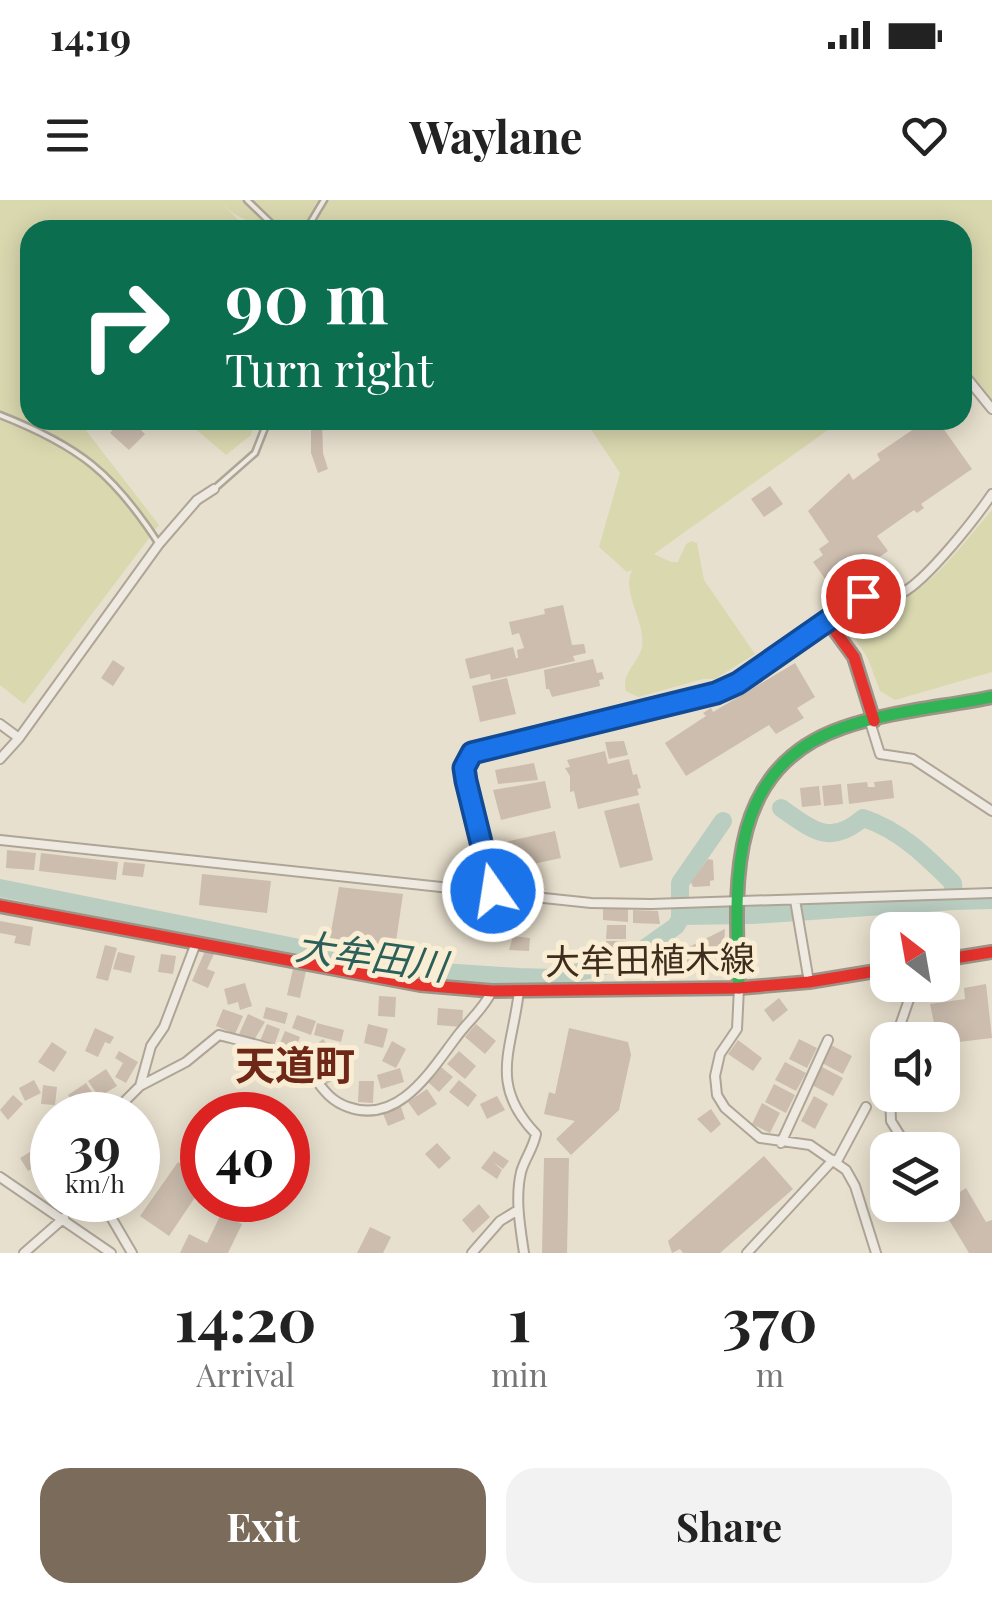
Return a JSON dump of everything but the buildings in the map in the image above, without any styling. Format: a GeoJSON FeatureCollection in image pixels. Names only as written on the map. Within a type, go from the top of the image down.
{"type":"FeatureCollection","features":[{"type":"Feature","properties":{"kind":"street"},"geometry":{"type":"LineString","coordinates":[[972,384],[992,409]]}},
{"type":"Feature","properties":{"kind":"street"},"geometry":{"type":"LineString","coordinates":[[0,759],[159,544],[197,500],[214,490]]}},
{"type":"Feature","properties":{"kind":"street"},"geometry":{"type":"LineString","coordinates":[[493,891],[464,768],[472,753],[716,693],[738,683],[863,596],[884,599],[902,594],[922,577],[992,494]]}},
{"type":"Feature","properties":{"kind":"street"},"geometry":{"type":"LineString","coordinates":[[828,620],[854,656],[880,754],[913,759],[992,811]]}},
{"type":"Feature","properties":{"kind":"street"},"geometry":{"type":"LineString","coordinates":[[876,1253],[855,1186],[846,1170],[810,1145],[760,1138],[724,1108],[717,1095],[715,1076],[720,1054],[738,1029],[741,838],[763,788],[797,752],[840,729],[992,697]]}},
{"type":"Feature","properties":{"kind":"street"},"geometry":{"type":"LineString","coordinates":[[0,724],[19,738]]}},
{"type":"Feature","properties":{"kind":"street"},"geometry":{"type":"LineString","coordinates":[[0,840],[591,903],[737,905],[992,893]]}},
{"type":"Feature","properties":{"kind":"street"},"geometry":{"type":"LineString","coordinates":[[795,903],[809,982]]}},
{"type":"Feature","properties":{"kind":"street","name":"大牟田植木線"},"geometry":{"type":"LineString","coordinates":[[0,906],[420,985],[519,991],[739,988],[870,972]]}},
{"type":"Feature","properties":{"kind":"street"},"geometry":{"type":"LineString","coordinates":[[140,1086],[151,1046],[164,1027],[196,943]]}},
{"type":"Feature","properties":{"kind":"street"},"geometry":{"type":"LineString","coordinates":[[960,957],[992,952]]}},
{"type":"Feature","properties":{"kind":"street"},"geometry":{"type":"LineString","coordinates":[[134,1092],[186,1062],[218,1034],[303,1064],[323,1094],[345,1106],[363,1111],[382,1107],[415,1091],[486,1004],[492,990]]}},
{"type":"Feature","properties":{"kind":"street"},"geometry":{"type":"LineString","coordinates":[[519,991],[505,1079],[516,1114],[536,1134],[534,1150],[522,1169],[518,1210],[524,1253]]}},
{"type":"Feature","properties":{"kind":"street"},"geometry":{"type":"LineString","coordinates":[[781,1142],[828,1040]]}},
{"type":"Feature","properties":{"kind":"street"},"geometry":{"type":"LineString","coordinates":[[747,1253],[834,1162],[866,1107]]}},
{"type":"Feature","properties":{"kind":"street"},"geometry":{"type":"LineString","coordinates":[[0,1177],[30,1196]]}},
{"type":"Feature","properties":{"kind":"street"},"geometry":{"type":"LineString","coordinates":[[472,1253],[500,1221],[518,1210]]}},
{"type":"Feature","properties":{"kind":"street"},"geometry":{"type":"LineString","coordinates":[[24,1253],[59,1222]]}},
{"type":"Feature","properties":{"kind":"street"},"geometry":{"type":"LineString","coordinates":[[69,1222],[111,1253]]}},
{"type":"Feature","properties":{"kind":"street"},"geometry":{"type":"LineString","coordinates":[[113,1222],[132,1253]]}},
{"type":"Feature","properties":{"kind":"lane"},"geometry":{"type":"LineString","coordinates":[[247,200],[268,220]]}},
{"type":"Feature","properties":{"kind":"lane"},"geometry":{"type":"LineString","coordinates":[[38,430],[88,458],[125,495],[159,544]]}},
{"type":"Feature","properties":{"kind":"lane"},"geometry":{"type":"LineString","coordinates":[[214,490],[254,453],[264,430]]}},
{"type":"Feature","properties":{"kind":"green space"},"geometry":{"type":"Polygon","coordinates":[[[0,200],[992,200],[992,403],[972,377],[972,220],[246,220],[221,202],[238,220],[20,220],[20,430],[86,430],[159,525],[24,704],[0,685],[0,200]]]}},
{"type":"Feature","properties":{"kind":"green space"},"geometry":{"type":"Polygon","coordinates":[[[197,430],[252,430],[226,455],[197,430]]]}},
{"type":"Feature","properties":{"kind":"green space"},"geometry":{"type":"Polygon","coordinates":[[[592,430],[828,430],[654,554],[678,562],[686,544],[697,543],[704,580],[755,654],[715,679],[638,697],[626,691],[626,679],[642,647],[641,627],[629,588],[632,570],[627,572],[599,547],[620,473],[592,430]]]}},
{"type":"Feature","properties":{"kind":"green space"},"geometry":{"type":"Polygon","coordinates":[[[992,510],[992,672],[895,700],[880,691],[868,659],[851,631],[855,608],[886,606],[917,590],[944,566],[992,510]]]}},
{"type":"Feature","properties":{"kind":"waterway","name":"大牟田川"},"geometry":{"type":"LineString","coordinates":[[781,808],[822,832],[841,831],[863,818],[876,823],[933,863],[953,883],[954,901],[992,900]]}},
{"type":"Feature","properties":{"kind":"waterway","name":"大牟田川"},"geometry":{"type":"LineString","coordinates":[[0,888],[364,961],[442,972],[555,978],[628,960],[676,926],[680,919],[680,883],[723,821]]}},
{"type":"Feature","properties":{"kind":"waterway"},"geometry":{"type":"LineString","coordinates":[[680,916],[954,901]]}},
{"type":"Feature","properties":{"kind":"traffic: fast"},"geometry":{"type":"LineString","coordinates":[[739,988],[737,910],[745,835],[757,801],[776,772],[804,747],[842,728],[898,713],[992,697]]}},
{"type":"Feature","properties":{"kind":"traffic: slow"},"geometry":{"type":"LineString","coordinates":[[493,891],[464,768],[472,753],[705,696]]}},
{"type":"Feature","properties":{"kind":"traffic: jam"},"geometry":{"type":"LineString","coordinates":[[705,696],[738,683],[827,620],[854,657],[874,721]]}},
{"type":"Feature","properties":{"kind":"traffic: jam"},"geometry":{"type":"LineString","coordinates":[[0,906],[420,985],[492,991],[739,988],[870,972]]}},
{"type":"Feature","properties":{"kind":"traffic: jam"},"geometry":{"type":"LineString","coordinates":[[960,957],[992,952]]}},
{"type":"Feature","properties":{"kind":"district","name":"天道町"},"geometry":{"type":"Point","coordinates":[295,1066]}},
{"type":"Feature","properties":{"kind":"route"},"geometry":{"type":"LineString","coordinates":[[493,891],[464,768],[472,753],[716,693],[738,683],[863,596]]}}]}
